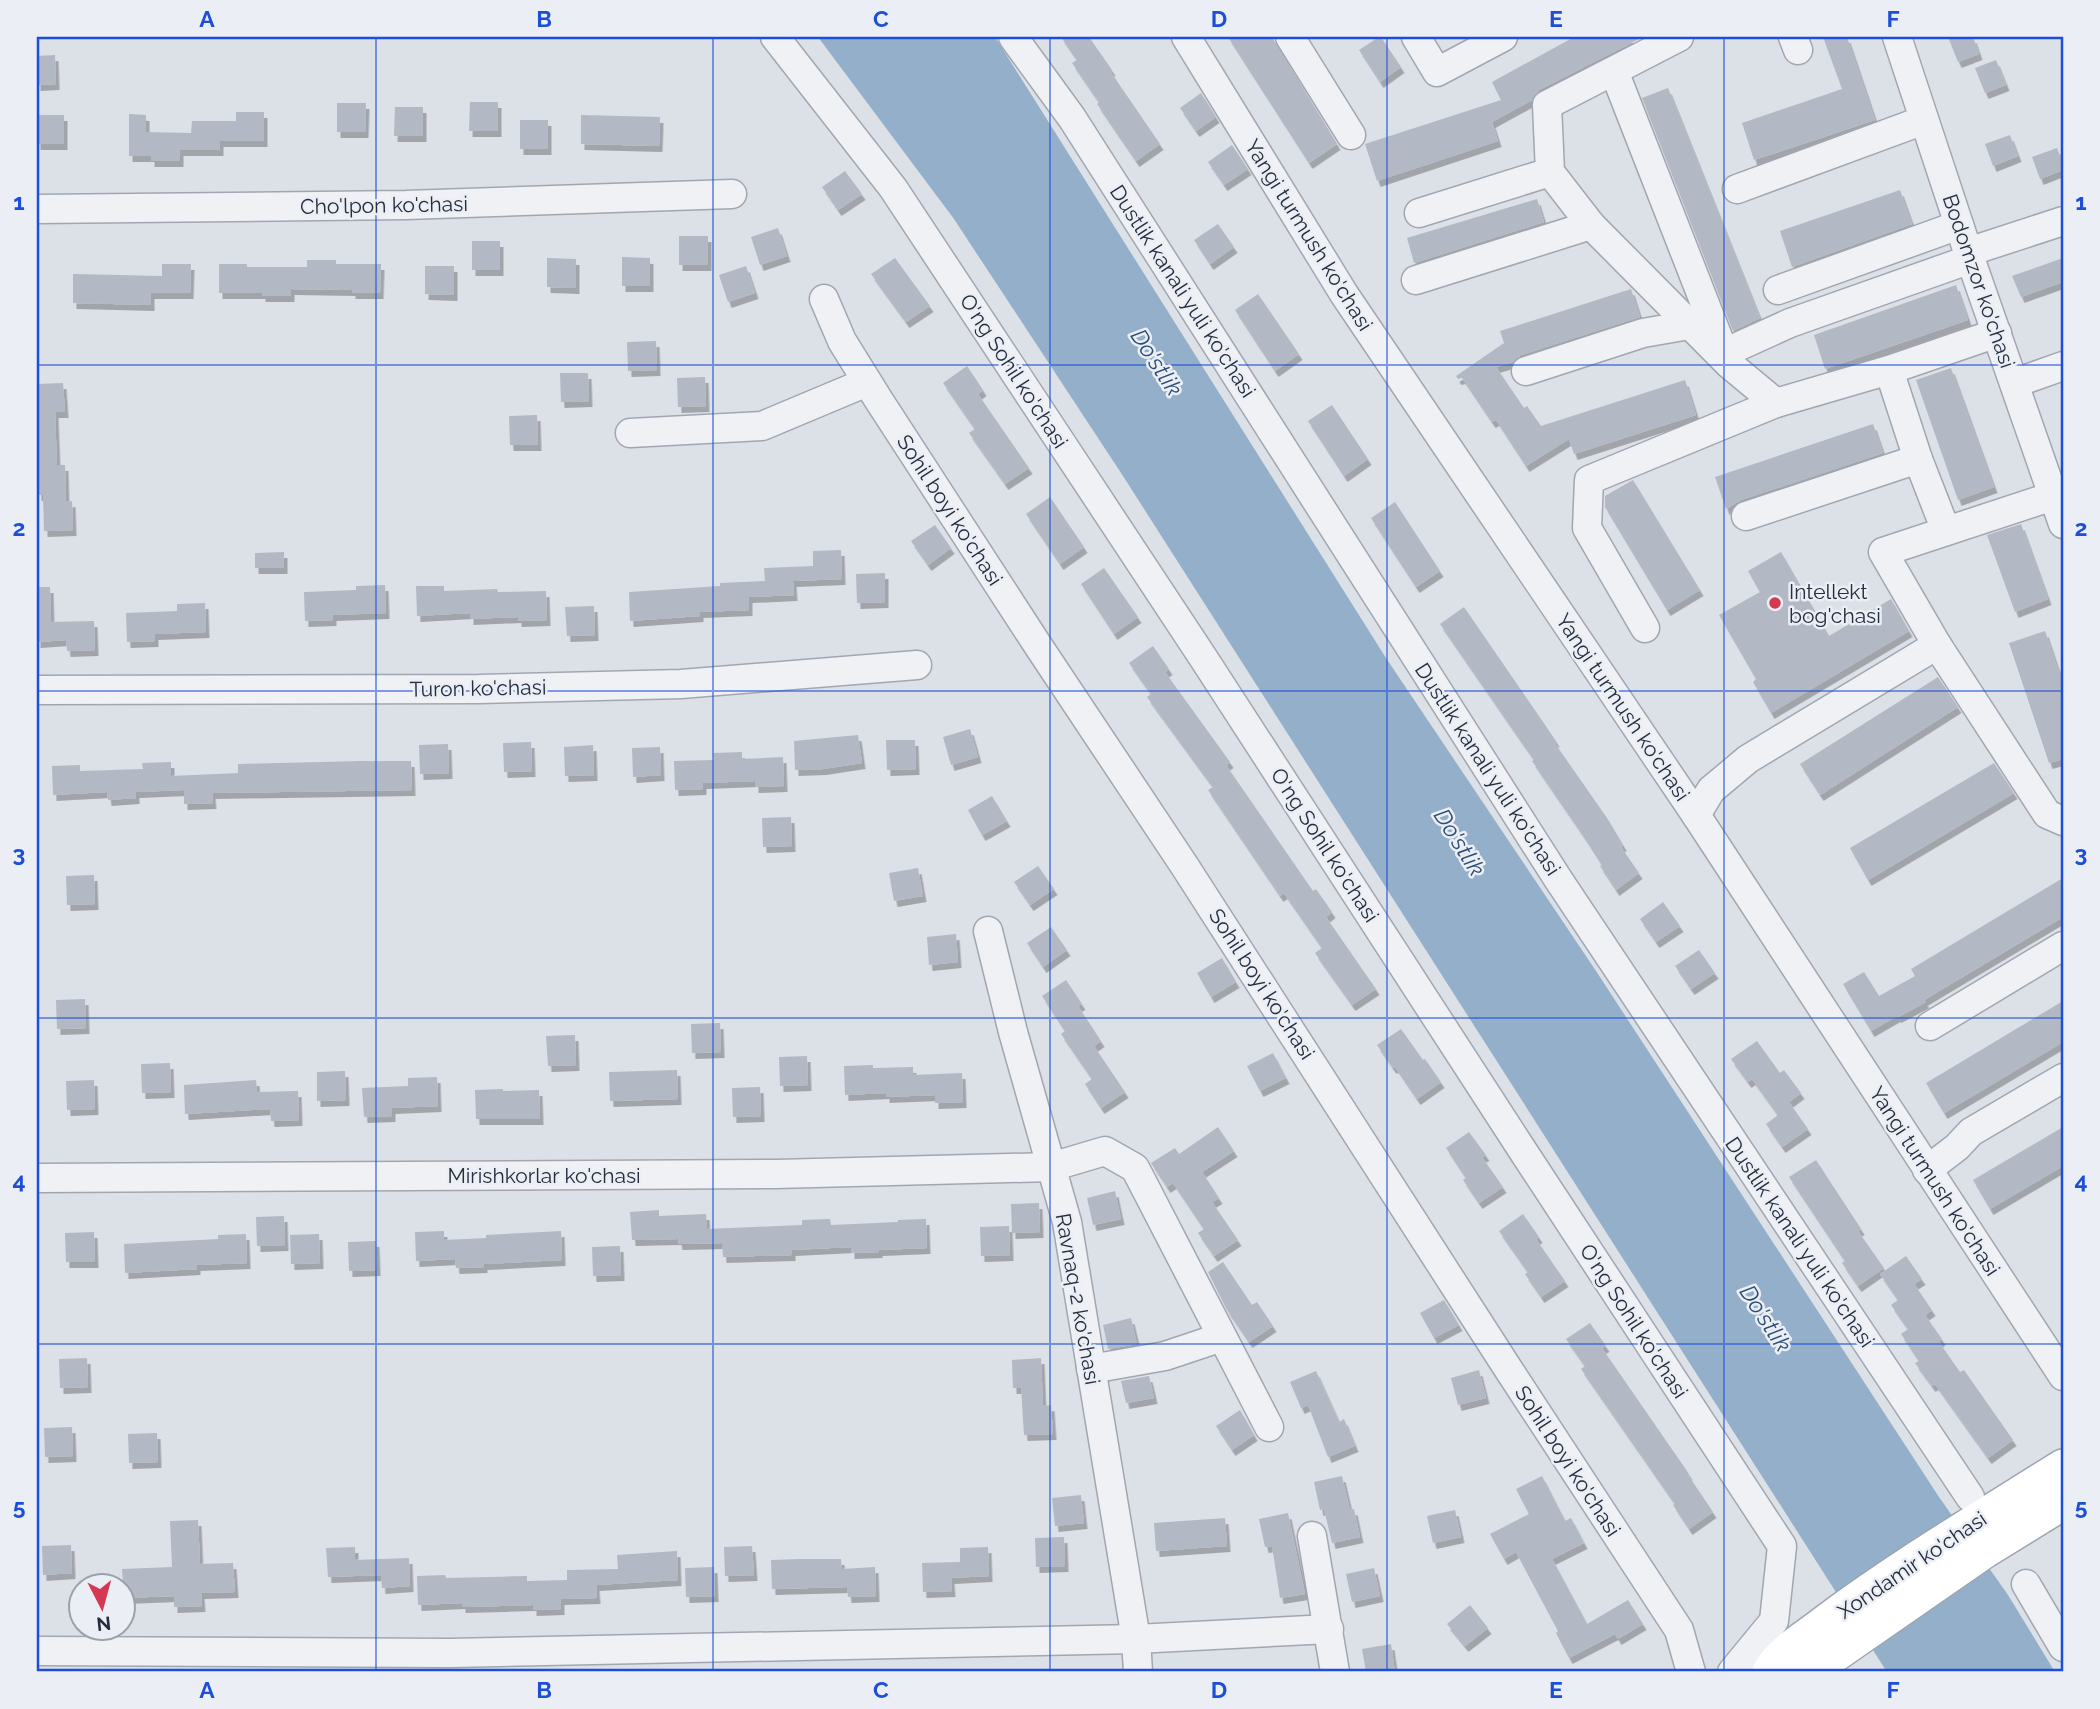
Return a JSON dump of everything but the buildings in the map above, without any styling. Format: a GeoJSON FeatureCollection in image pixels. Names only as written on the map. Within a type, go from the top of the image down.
{"type":"FeatureCollection","features":[{"type":"Feature","properties":{"kind":"main road","name":"Xondamir ko'chasi"},"geometry":{"type":"LineString","coordinates":[[1809,1672],[1850,1624],[1974,1525],[2063,1467]]}},
{"type":"Feature","properties":{"kind":"main road","name":"Xondamir ko'chasi"},"geometry":{"type":"LineString","coordinates":[[1974,1525],[2063,1502]]}},
{"type":"Feature","properties":{"kind":"main road","name":"Xondamir ko'chasi"},"geometry":{"type":"LineString","coordinates":[[1770,1672],[1776,1660],[1850,1624]]}},
{"type":"Feature","properties":{"kind":"street","name":"O'ng Sohil ko'chasi"},"geometry":{"type":"LineString","coordinates":[[775,37],[893,188],[1204,659],[1782,1546],[1774,1621],[1732,1672]]}},
{"type":"Feature","properties":{"kind":"street","name":"Dustlik kanali yuli ko'chasi"},"geometry":{"type":"LineString","coordinates":[[1013,37],[1072,118],[1974,1525]]}},
{"type":"Feature","properties":{"kind":"street","name":"Yangi turmush ko'chasi"},"geometry":{"type":"LineString","coordinates":[[1186,37],[1344,294],[1696,815],[2063,1376]]}},
{"type":"Feature","properties":{"kind":"street"},"geometry":{"type":"LineString","coordinates":[[1290,37],[1351,135]]}},
{"type":"Feature","properties":{"kind":"street"},"geometry":{"type":"LineString","coordinates":[[1416,37],[1437,72],[1503,37]]}},
{"type":"Feature","properties":{"kind":"street"},"geometry":{"type":"LineString","coordinates":[[1679,37],[1547,105],[1550,172],[1591,225],[1689,325],[1776,403]]}},
{"type":"Feature","properties":{"kind":"street","name":"Bodomzor ko'chasi"},"geometry":{"type":"LineString","coordinates":[[1897,37],[1969,255],[2063,524]]}},
{"type":"Feature","properties":{"kind":"street"},"geometry":{"type":"LineString","coordinates":[[1614,71],[1726,358]]}},
{"type":"Feature","properties":{"kind":"street"},"geometry":{"type":"LineString","coordinates":[[1737,189],[1924,120]]}},
{"type":"Feature","properties":{"kind":"street"},"geometry":{"type":"LineString","coordinates":[[1419,213],[1550,172]]}},
{"type":"Feature","properties":{"kind":"street","name":"Cho'lpon ko'chasi"},"geometry":{"type":"LineString","coordinates":[[37,209],[406,205],[732,194]]}},
{"type":"Feature","properties":{"kind":"street"},"geometry":{"type":"LineString","coordinates":[[1726,358],[1790,323],[2063,220]]}},
{"type":"Feature","properties":{"kind":"street"},"geometry":{"type":"LineString","coordinates":[[1416,280],[1591,225]]}},
{"type":"Feature","properties":{"kind":"street"},"geometry":{"type":"LineString","coordinates":[[1778,290],[1959,225]]}},
{"type":"Feature","properties":{"kind":"street","name":"Sohil boyi ko'chasi"},"geometry":{"type":"LineString","coordinates":[[824,299],[842,341],[867,382],[1192,876],[1679,1630],[1690,1672]]}},
{"type":"Feature","properties":{"kind":"street"},"geometry":{"type":"LineString","coordinates":[[1526,371],[1643,333],[1689,325]]}},
{"type":"Feature","properties":{"kind":"street"},"geometry":{"type":"LineString","coordinates":[[1645,628],[1587,528],[1589,480],[1776,403],[1889,370],[1997,332]]}},
{"type":"Feature","properties":{"kind":"street"},"geometry":{"type":"LineString","coordinates":[[2015,383],[2063,366]]}},
{"type":"Feature","properties":{"kind":"street"},"geometry":{"type":"LineString","coordinates":[[1889,370],[1918,459],[1946,531]]}},
{"type":"Feature","properties":{"kind":"street"},"geometry":{"type":"LineString","coordinates":[[630,433],[762,426],[867,382]]}},
{"type":"Feature","properties":{"kind":"street"},"geometry":{"type":"LineString","coordinates":[[1746,516],[1918,459]]}},
{"type":"Feature","properties":{"kind":"street"},"geometry":{"type":"LineString","coordinates":[[2053,496],[1883,552],[1937,645],[2047,814],[2063,821]]}},
{"type":"Feature","properties":{"kind":"street"},"geometry":{"type":"LineString","coordinates":[[1696,815],[1711,790],[1748,759],[1937,645]]}},
{"type":"Feature","properties":{"kind":"street","name":"Turon ko'chasi"},"geometry":{"type":"LineString","coordinates":[[37,690],[479,689],[681,684],[918,665]]}},
{"type":"Feature","properties":{"kind":"street","name":"Ravnaq-2 ko'chasi"},"geometry":{"type":"LineString","coordinates":[[988,931],[1013,1032],[1067,1222],[1136,1639],[1138,1672]]}},
{"type":"Feature","properties":{"kind":"street"},"geometry":{"type":"LineString","coordinates":[[1930,1027],[2063,946]]}},
{"type":"Feature","properties":{"kind":"street"},"geometry":{"type":"LineString","coordinates":[[1927,1170],[1957,1147],[1971,1132],[2063,1078]]}},
{"type":"Feature","properties":{"kind":"street","name":"Mirishkorlar ko'chasi"},"geometry":{"type":"LineString","coordinates":[[37,1178],[776,1174],[1051,1167],[1105,1151],[1135,1168],[1269,1427]]}},
{"type":"Feature","properties":{"kind":"street"},"geometry":{"type":"LineString","coordinates":[[1091,1369],[1165,1356],[1222,1337]]}},
{"type":"Feature","properties":{"kind":"street"},"geometry":{"type":"LineString","coordinates":[[1312,1536],[1335,1672]]}},
{"type":"Feature","properties":{"kind":"street"},"geometry":{"type":"LineString","coordinates":[[2026,1584],[2063,1647]]}},
{"type":"Feature","properties":{"kind":"street"},"geometry":{"type":"LineString","coordinates":[[37,1651],[450,1653],[1136,1639],[1329,1629]]}},
{"type":"Feature","properties":{"kind":"water","name":"Do'stlik"},"geometry":{"type":"Polygon","coordinates":[[[818,37],[995,37],[1386,658],[1596,971],[1939,1497],[2008,1595],[2055,1672],[1887,1672],[1123,476],[954,219],[818,37]]]}},
{"type":"Feature","properties":{"kind":"place","name":"Intellekt bog'chasi"},"geometry":{"type":"Point","coordinates":[1775,603]}}]}
